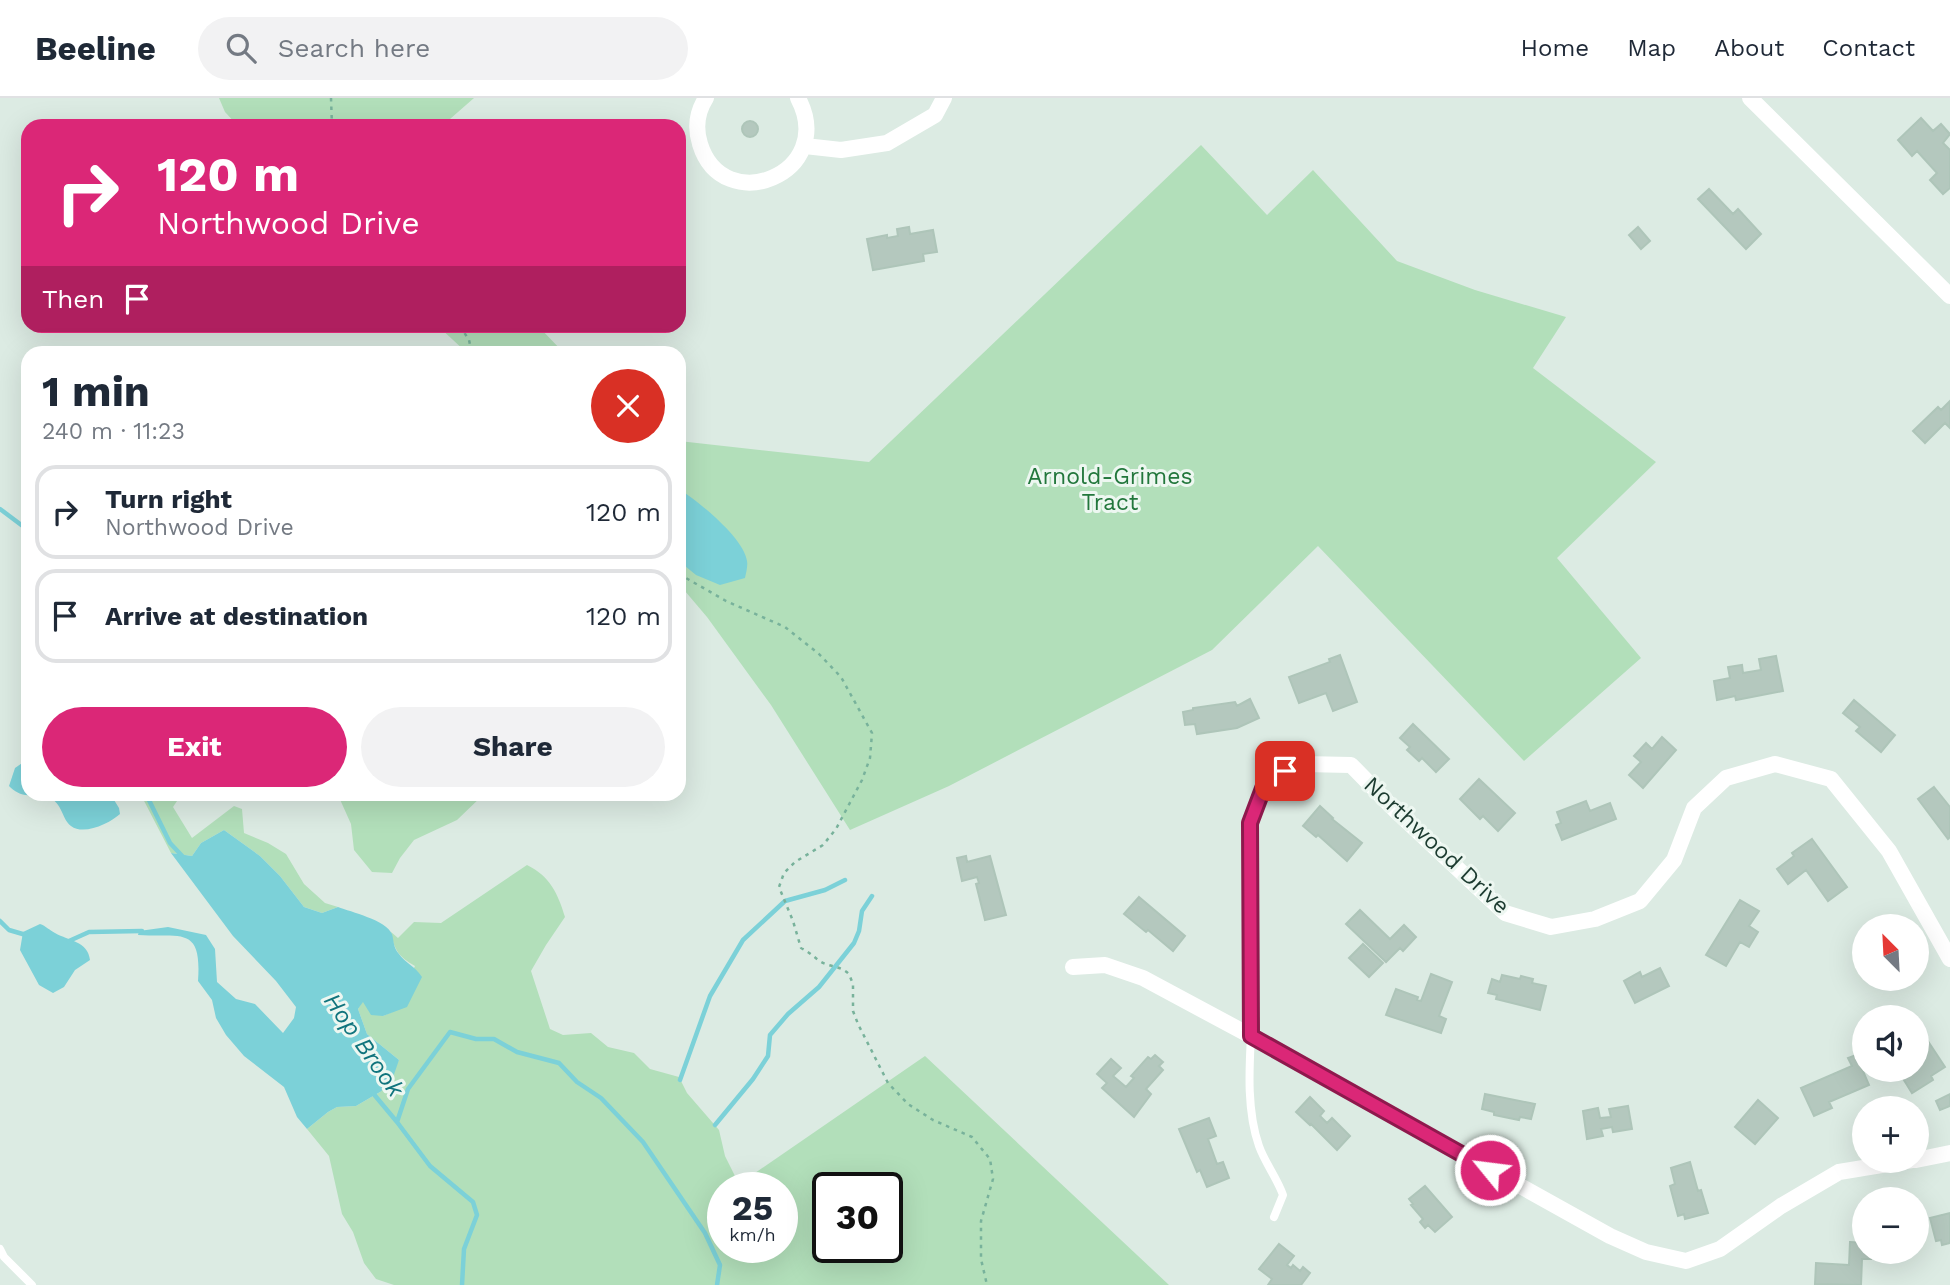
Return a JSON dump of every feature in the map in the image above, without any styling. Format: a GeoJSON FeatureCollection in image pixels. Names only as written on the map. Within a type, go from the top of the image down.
{"type":"FeatureCollection","features":[{"type":"Feature","properties":{"kind":"street"},"geometry":{"type":"LineString","coordinates":[[706,98],[698,118],[697,136],[703,153],[714,168],[729,178],[747,183],[774,178],[796,162],[805,146],[808,128],[805,110],[798,98]]}},
{"type":"Feature","properties":{"kind":"street"},"geometry":{"type":"LineString","coordinates":[[805,146],[841,150],[887,143],[934,115],[944,98]]}},
{"type":"Feature","properties":{"kind":"street"},"geometry":{"type":"LineString","coordinates":[[1750,98],[1950,296]]}},
{"type":"Feature","properties":{"kind":"street","name":"Northwood Drive"},"geometry":{"type":"LineString","coordinates":[[1251,1036],[1250,823],[1267,778],[1303,764],[1351,765],[1504,913],[1551,928],[1595,919],[1640,901],[1674,860],[1695,808],[1726,778],[1775,764],[1831,779],[1889,851],[1950,959]]}},
{"type":"Feature","properties":{"kind":"street"},"geometry":{"type":"LineString","coordinates":[[1073,967],[1105,965],[1143,978],[1610,1237],[1646,1252],[1686,1261],[1720,1249],[1781,1206],[1839,1172],[1852,1170]]}},
{"type":"Feature","properties":{"kind":"street"},"geometry":{"type":"LineString","coordinates":[[1929,1157],[1950,1153]]}},
{"type":"Feature","properties":{"kind":"lane"},"geometry":{"type":"LineString","coordinates":[[1251,1036],[1252,1109],[1259,1146],[1283,1195],[1274,1217]]}},
{"type":"Feature","properties":{"kind":"lane"},"geometry":{"type":"LineString","coordinates":[[0,1250],[32,1285]]}},
{"type":"Feature","properties":{"kind":"path"},"geometry":{"type":"LineString","coordinates":[[331,98],[332,119]]}},
{"type":"Feature","properties":{"kind":"path"},"geometry":{"type":"LineString","coordinates":[[686,578],[726,601],[785,626],[819,654],[841,677],[872,733],[870,758],[851,804],[823,845],[795,862],[784,873],[779,887],[801,948],[822,962],[849,974],[853,984],[853,1011],[888,1083],[908,1104],[933,1120],[972,1138],[990,1159],[993,1179],[981,1221],[981,1259],[987,1285]]}},
{"type":"Feature","properties":{"kind":"green space"},"geometry":{"type":"Polygon","coordinates":[[[219,98],[474,98],[450,119],[232,119],[219,98]]]}},
{"type":"Feature","properties":{"kind":"green space","name":"Arnold-Grimes Tract"},"geometry":{"type":"Polygon","coordinates":[[[1201,145],[1267,215],[1313,170],[1397,261],[1475,290],[1566,317],[1533,368],[1656,462],[1557,558],[1641,658],[1524,761],[1318,546],[1212,650],[949,786],[850,830],[771,705],[686,592],[686,442],[869,462],[1201,145]]]}},
{"type":"Feature","properties":{"kind":"green space"},"geometry":{"type":"Polygon","coordinates":[[[446,333],[545,333],[557,346],[459,346],[446,333]]]}},
{"type":"Feature","properties":{"kind":"green space"},"geometry":{"type":"Polygon","coordinates":[[[144,801],[177,801],[173,807],[192,838],[234,806],[242,809],[244,833],[286,854],[304,884],[325,903],[338,907],[322,913],[304,907],[260,856],[224,830],[201,843],[192,856],[171,853],[144,801]]]}},
{"type":"Feature","properties":{"kind":"green space"},"geometry":{"type":"Polygon","coordinates":[[[341,801],[477,801],[457,820],[414,840],[392,873],[372,872],[354,850],[351,824],[341,801]]]}},
{"type":"Feature","properties":{"kind":"green space"},"geometry":{"type":"Polygon","coordinates":[[[527,865],[547,880],[556,893],[565,917],[531,971],[550,1029],[563,1035],[591,1033],[608,1047],[634,1053],[650,1069],[679,1077],[687,1093],[719,1130],[725,1156],[733,1172],[707,1172],[707,1263],[798,1263],[798,1172],[756,1172],[925,1056],[1169,1285],[394,1285],[376,1279],[364,1263],[353,1232],[342,1214],[329,1156],[307,1129],[337,1107],[356,1106],[380,1092],[399,1060],[367,1034],[358,1009],[363,1001],[383,1016],[392,1012],[415,966],[398,952],[391,932],[398,938],[414,922],[441,923],[527,865]]]}},
{"type":"Feature","properties":{"kind":"water"},"geometry":{"type":"Polygon","coordinates":[[[686,494],[729,531],[747,561],[745,578],[720,585],[696,575],[686,567],[686,494]]]}},
{"type":"Feature","properties":{"kind":"water"},"geometry":{"type":"Polygon","coordinates":[[[21,764],[21,793],[9,786],[15,768],[21,764]]]}},
{"type":"Feature","properties":{"kind":"water"},"geometry":{"type":"Polygon","coordinates":[[[55,801],[115,801],[120,814],[97,827],[76,829],[68,823],[55,801]]]}},
{"type":"Feature","properties":{"kind":"water"},"geometry":{"type":"Polygon","coordinates":[[[224,830],[260,856],[304,907],[322,913],[338,907],[383,925],[392,934],[401,957],[422,977],[407,1007],[383,1016],[371,1015],[363,1002],[358,1009],[367,1034],[399,1060],[391,1083],[356,1106],[337,1107],[307,1129],[297,1117],[284,1087],[244,1056],[226,1035],[216,1018],[212,1000],[198,981],[198,963],[192,943],[177,936],[138,935],[139,931],[168,927],[206,935],[215,949],[217,982],[236,999],[255,1004],[283,1033],[294,1018],[296,1007],[276,981],[233,936],[171,853],[192,856],[201,843],[224,830]]]}},
{"type":"Feature","properties":{"kind":"water"},"geometry":{"type":"Polygon","coordinates":[[[40,924],[82,945],[90,960],[75,970],[64,987],[53,993],[39,985],[20,950],[23,932],[40,924]]]}},
{"type":"Feature","properties":{"kind":"building"},"geometry":{"type":"Polygon","coordinates":[[[1921,118],[1933,131],[1941,124],[1950,134],[1943,143],[1950,150],[1950,188],[1943,194],[1930,180],[1937,173],[1917,151],[1912,156],[1898,140],[1921,118]]]}},
{"type":"Feature","properties":{"kind":"building"},"geometry":{"type":"Polygon","coordinates":[[[750,121],[756,123],[756,135],[750,137],[744,135],[742,129],[744,123],[750,121]]]}},
{"type":"Feature","properties":{"kind":"building"},"geometry":{"type":"Polygon","coordinates":[[[1709,189],[1733,214],[1738,209],[1761,234],[1746,249],[1698,199],[1709,189]]]}},
{"type":"Feature","properties":{"kind":"building"},"geometry":{"type":"Polygon","coordinates":[[[909,227],[910,234],[933,230],[937,252],[923,254],[924,261],[873,270],[867,239],[898,236],[897,229],[909,227]]]}},
{"type":"Feature","properties":{"kind":"building"},"geometry":{"type":"Polygon","coordinates":[[[1638,227],[1650,241],[1641,249],[1629,235],[1638,227]]]}},
{"type":"Feature","properties":{"kind":"building"},"geometry":{"type":"Polygon","coordinates":[[[1950,401],[1950,428],[1945,423],[1925,443],[1913,431],[1938,407],[1941,410],[1950,401]]]}},
{"type":"Feature","properties":{"kind":"building"},"geometry":{"type":"Polygon","coordinates":[[[1340,655],[1357,702],[1333,711],[1326,693],[1299,703],[1289,677],[1330,662],[1329,659],[1340,655]]]}},
{"type":"Feature","properties":{"kind":"building"},"geometry":{"type":"Polygon","coordinates":[[[1776,656],[1783,691],[1736,700],[1735,696],[1717,700],[1714,681],[1730,678],[1728,667],[1742,665],[1743,673],[1761,670],[1759,659],[1776,656]]]}},
{"type":"Feature","properties":{"kind":"building"},"geometry":{"type":"Polygon","coordinates":[[[1250,699],[1259,718],[1237,728],[1197,734],[1195,724],[1185,725],[1183,712],[1193,708],[1235,702],[1237,706],[1250,699]]]}},
{"type":"Feature","properties":{"kind":"building"},"geometry":{"type":"Polygon","coordinates":[[[1854,700],[1895,735],[1881,752],[1856,731],[1860,727],[1843,713],[1854,700]]]}},
{"type":"Feature","properties":{"kind":"building"},"geometry":{"type":"Polygon","coordinates":[[[1413,724],[1449,759],[1436,772],[1422,758],[1419,761],[1407,750],[1410,747],[1400,738],[1413,724]]]}},
{"type":"Feature","properties":{"kind":"building"},"geometry":{"type":"Polygon","coordinates":[[[1662,737],[1676,750],[1643,788],[1629,775],[1641,762],[1634,756],[1646,743],[1652,749],[1662,737]]]}},
{"type":"Feature","properties":{"kind":"building"},"geometry":{"type":"Polygon","coordinates":[[[1479,779],[1515,813],[1498,831],[1483,816],[1480,819],[1460,799],[1479,779]]]}},
{"type":"Feature","properties":{"kind":"building"},"geometry":{"type":"Polygon","coordinates":[[[1934,787],[1950,807],[1948,839],[1918,799],[1934,787]]]}},
{"type":"Feature","properties":{"kind":"building"},"geometry":{"type":"Polygon","coordinates":[[[1586,801],[1590,811],[1610,803],[1616,819],[1562,840],[1556,825],[1561,823],[1557,812],[1586,801]]]}},
{"type":"Feature","properties":{"kind":"building"},"geometry":{"type":"Polygon","coordinates":[[[1320,806],[1362,843],[1347,861],[1318,835],[1316,837],[1303,826],[1320,806]]]}},
{"type":"Feature","properties":{"kind":"building"},"geometry":{"type":"Polygon","coordinates":[[[1812,839],[1847,887],[1828,901],[1806,870],[1788,884],[1777,869],[1794,856],[1792,853],[1812,839]]]}},
{"type":"Feature","properties":{"kind":"building"},"geometry":{"type":"Polygon","coordinates":[[[966,856],[967,862],[990,856],[1006,915],[985,920],[976,884],[979,883],[977,877],[962,881],[957,858],[966,856]]]}},
{"type":"Feature","properties":{"kind":"building"},"geometry":{"type":"Polygon","coordinates":[[[1139,897],[1185,936],[1173,951],[1124,914],[1139,897]]]}},
{"type":"Feature","properties":{"kind":"building"},"geometry":{"type":"Polygon","coordinates":[[[1740,900],[1759,911],[1749,926],[1758,932],[1749,947],[1740,942],[1726,966],[1706,955],[1740,900]]]}},
{"type":"Feature","properties":{"kind":"building"},"geometry":{"type":"Polygon","coordinates":[[[1360,910],[1390,939],[1404,925],[1416,937],[1403,951],[1400,948],[1386,962],[1346,924],[1360,910]]]}},
{"type":"Feature","properties":{"kind":"building"},"geometry":{"type":"Polygon","coordinates":[[[1363,944],[1383,963],[1369,977],[1349,958],[1363,944]]]}},
{"type":"Feature","properties":{"kind":"building"},"geometry":{"type":"Polygon","coordinates":[[[1660,968],[1669,986],[1635,1003],[1624,981],[1640,972],[1642,977],[1660,968]]]}},
{"type":"Feature","properties":{"kind":"building"},"geometry":{"type":"Polygon","coordinates":[[[1431,974],[1452,982],[1439,1016],[1446,1019],[1441,1033],[1386,1015],[1396,989],[1418,997],[1417,1000],[1421,1001],[1431,974]]]}},
{"type":"Feature","properties":{"kind":"building"},"geometry":{"type":"Polygon","coordinates":[[[1502,975],[1533,979],[1532,983],[1546,986],[1540,1010],[1496,999],[1497,995],[1488,993],[1492,979],[1500,982],[1502,975]]]}},
{"type":"Feature","properties":{"kind":"building"},"geometry":{"type":"Polygon","coordinates":[[[1929,1043],[1945,1067],[1931,1076],[1933,1080],[1912,1093],[1905,1082],[1929,1082],[1929,1043]]]}},
{"type":"Feature","properties":{"kind":"building"},"geometry":{"type":"Polygon","coordinates":[[[1155,1055],[1163,1062],[1159,1066],[1163,1070],[1146,1089],[1151,1094],[1134,1117],[1102,1088],[1107,1083],[1097,1074],[1111,1059],[1121,1068],[1113,1076],[1126,1087],[1134,1078],[1131,1076],[1148,1057],[1151,1059],[1155,1055]]]}},
{"type":"Feature","properties":{"kind":"building"},"geometry":{"type":"Polygon","coordinates":[[[1852,1066],[1852,1082],[1868,1082],[1869,1085],[1829,1102],[1832,1108],[1814,1116],[1801,1088],[1852,1066]]]}},
{"type":"Feature","properties":{"kind":"building"},"geometry":{"type":"Polygon","coordinates":[[[1485,1094],[1535,1104],[1531,1119],[1520,1117],[1519,1120],[1494,1115],[1494,1112],[1482,1109],[1485,1094]]]}},
{"type":"Feature","properties":{"kind":"building"},"geometry":{"type":"Polygon","coordinates":[[[1950,1094],[1950,1106],[1940,1110],[1936,1101],[1950,1094]]]}},
{"type":"Feature","properties":{"kind":"building"},"geometry":{"type":"Polygon","coordinates":[[[1310,1097],[1324,1111],[1320,1116],[1327,1123],[1332,1118],[1350,1136],[1337,1150],[1296,1112],[1310,1097]]]}},
{"type":"Feature","properties":{"kind":"building"},"geometry":{"type":"Polygon","coordinates":[[[1758,1100],[1778,1118],[1755,1144],[1735,1127],[1758,1100]]]}},
{"type":"Feature","properties":{"kind":"building"},"geometry":{"type":"Polygon","coordinates":[[[1628,1106],[1632,1129],[1613,1132],[1612,1127],[1601,1129],[1603,1136],[1587,1139],[1583,1111],[1598,1108],[1600,1118],[1611,1117],[1609,1109],[1628,1106]]]}},
{"type":"Feature","properties":{"kind":"building"},"geometry":{"type":"Polygon","coordinates":[[[1209,1118],[1216,1136],[1208,1139],[1217,1164],[1223,1162],[1229,1178],[1207,1187],[1200,1170],[1197,1172],[1179,1129],[1209,1118]]]}},
{"type":"Feature","properties":{"kind":"building"},"geometry":{"type":"Polygon","coordinates":[[[1690,1162],[1698,1191],[1701,1190],[1708,1213],[1685,1219],[1684,1214],[1678,1216],[1670,1186],[1675,1184],[1671,1168],[1690,1162]]]}},
{"type":"Feature","properties":{"kind":"building"},"geometry":{"type":"Polygon","coordinates":[[[1425,1186],[1452,1217],[1435,1232],[1428,1225],[1425,1228],[1420,1222],[1423,1219],[1409,1199],[1425,1186]]]}},
{"type":"Feature","properties":{"kind":"building"},"geometry":{"type":"Polygon","coordinates":[[[1950,1213],[1950,1243],[1942,1245],[1941,1240],[1936,1241],[1930,1218],[1950,1213]]]}},
{"type":"Feature","properties":{"kind":"building"},"geometry":{"type":"Polygon","coordinates":[[[1852,1242],[1852,1264],[1862,1264],[1861,1285],[1815,1284],[1816,1263],[1849,1265],[1852,1242]]]}},
{"type":"Feature","properties":{"kind":"building"},"geometry":{"type":"Polygon","coordinates":[[[1279,1244],[1294,1256],[1287,1265],[1291,1268],[1293,1265],[1300,1271],[1303,1267],[1310,1273],[1301,1285],[1268,1285],[1272,1279],[1259,1269],[1279,1244]]]}},
{"type":"Feature","properties":{"kind":"waterway","name":"Hop Brook"},"geometry":{"type":"LineString","coordinates":[[0,509],[21,525]]}},
{"type":"Feature","properties":{"kind":"waterway","name":"Hop Brook"},"geometry":{"type":"LineString","coordinates":[[149,801],[170,843],[185,859]]}},
{"type":"Feature","properties":{"kind":"waterway"},"geometry":{"type":"LineString","coordinates":[[680,1080],[710,996],[743,940],[785,901],[825,890],[845,880]]}},
{"type":"Feature","properties":{"kind":"waterway"},"geometry":{"type":"LineString","coordinates":[[715,1125],[753,1079],[768,1056],[770,1035],[788,1014],[819,987],[854,943],[862,911],[872,896]]}},
{"type":"Feature","properties":{"kind":"waterway"},"geometry":{"type":"LineString","coordinates":[[0,921],[9,930],[26,935]]}},
{"type":"Feature","properties":{"kind":"waterway"},"geometry":{"type":"LineString","coordinates":[[69,941],[89,932],[142,931]]}},
{"type":"Feature","properties":{"kind":"waterway","name":"Hop Brook"},"geometry":{"type":"LineString","coordinates":[[372,1092],[397,1122],[408,1089],[450,1032],[476,1039],[494,1039],[517,1052],[559,1063],[577,1082],[601,1098],[643,1142],[705,1233],[720,1265],[717,1285]]}},
{"type":"Feature","properties":{"kind":"waterway"},"geometry":{"type":"LineString","coordinates":[[397,1122],[430,1166],[473,1202],[477,1215],[464,1249],[462,1285]]}},
{"type":"Feature","properties":{"kind":"route"},"geometry":{"type":"LineString","coordinates":[[1285,771],[1267,778],[1250,823],[1251,1036],[1490,1170]]}}]}
